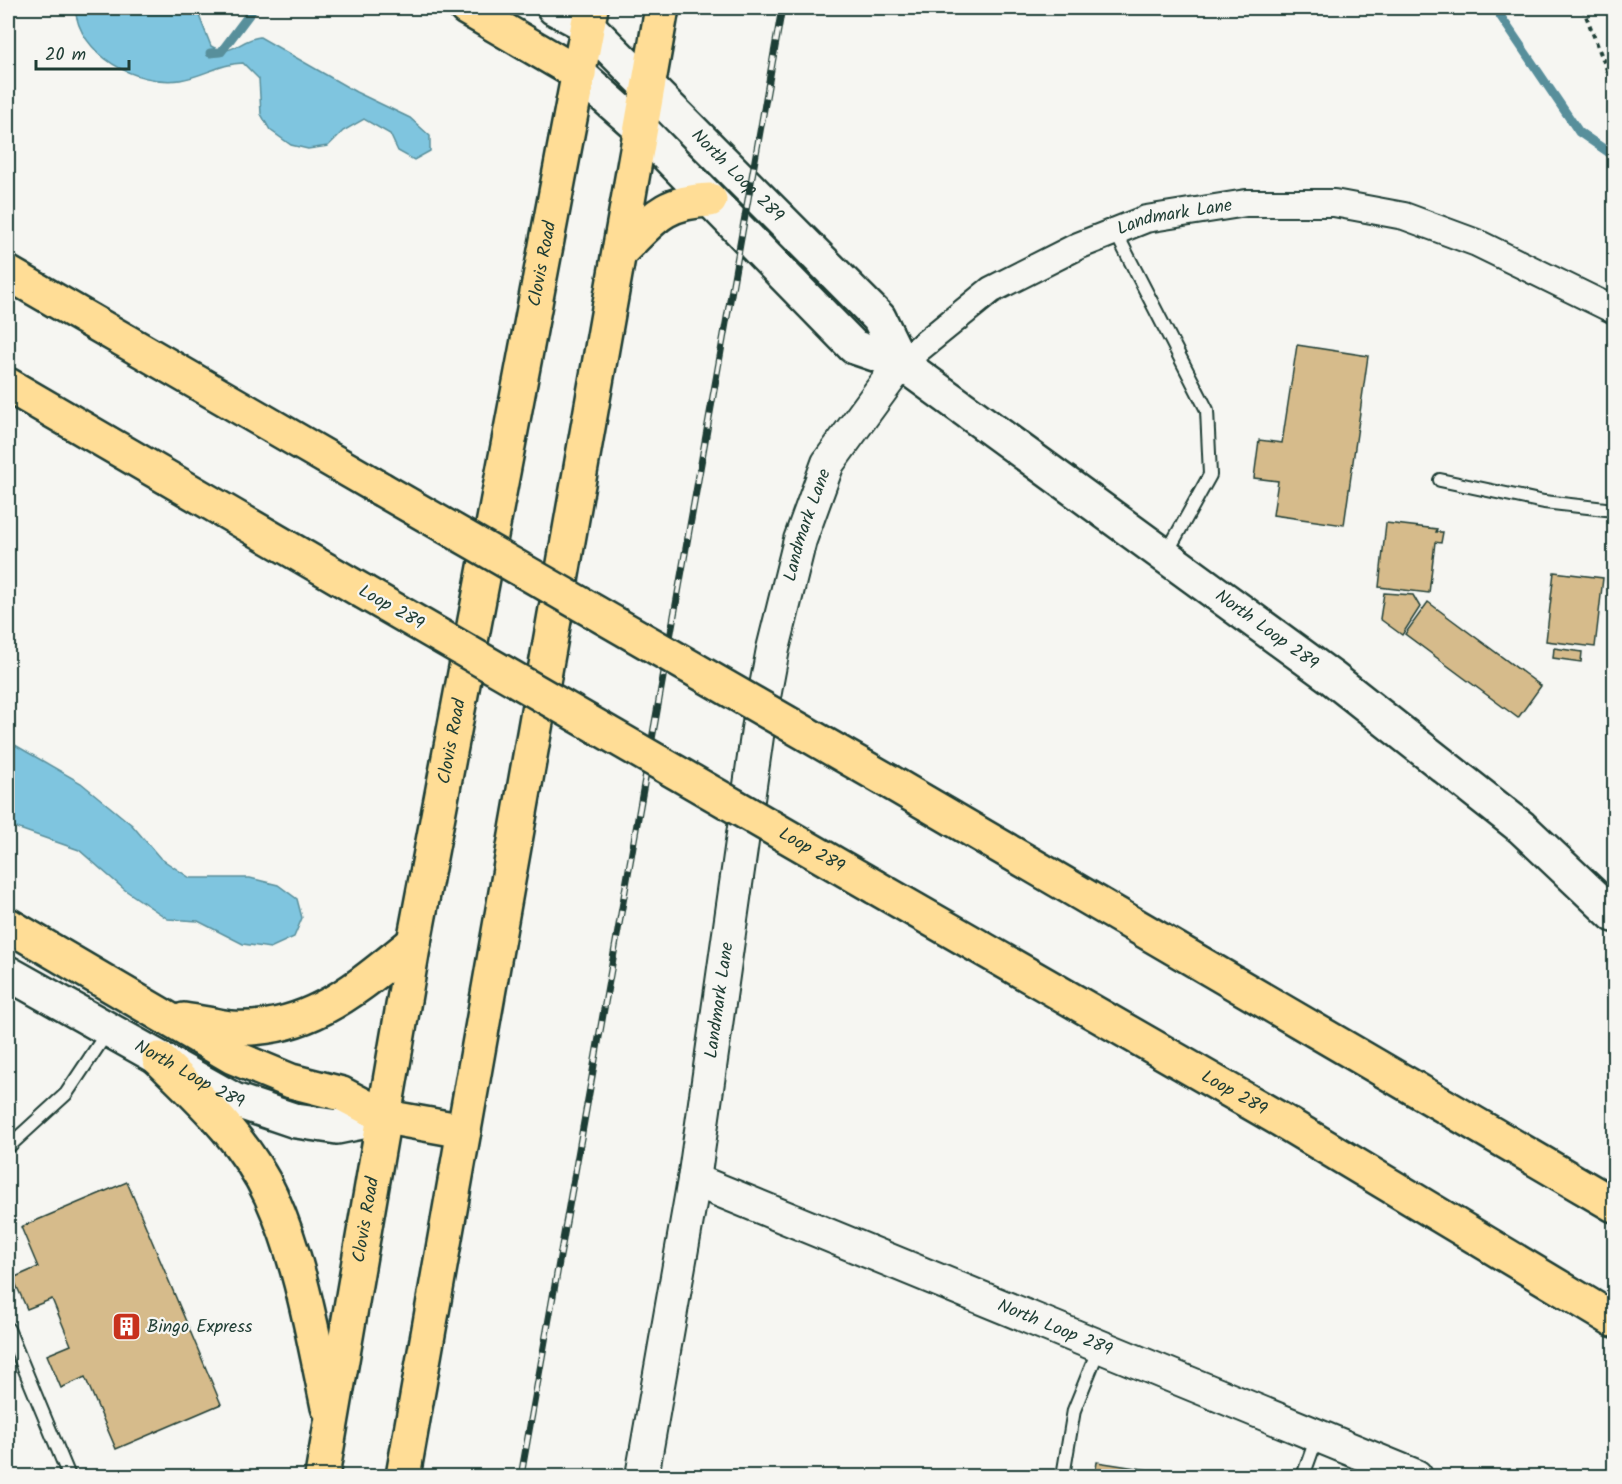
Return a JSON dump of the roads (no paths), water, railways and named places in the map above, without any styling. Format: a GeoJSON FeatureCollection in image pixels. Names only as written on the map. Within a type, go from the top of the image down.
{"type":"FeatureCollection","features":[{"type":"Feature","properties":{"kind":"highway"},"geometry":{"type":"LineString","coordinates":[[466,8],[579,74]]}},
{"type":"Feature","properties":{"kind":"highway"},"geometry":{"type":"LineString","coordinates":[[403,1476],[662,8]]}},
{"type":"Feature","properties":{"kind":"highway","name":"Clovis Road"},"geometry":{"type":"LineString","coordinates":[[322,1476],[386,1117],[414,942],[589,17]]}},
{"type":"Feature","properties":{"kind":"highway"},"geometry":{"type":"LineString","coordinates":[[620,252],[662,211],[686,201],[710,200]]}},
{"type":"Feature","properties":{"kind":"highway"},"geometry":{"type":"LineString","coordinates":[[8,273],[1409,1083],[1614,1205]]}},
{"type":"Feature","properties":{"kind":"highway","name":"Loop 289"},"geometry":{"type":"LineString","coordinates":[[8,385],[1281,1120],[1566,1289],[1614,1320]]}},
{"type":"Feature","properties":{"kind":"highway"},"geometry":{"type":"LineString","coordinates":[[8,925],[234,1057],[291,1081],[342,1094],[386,1117],[464,1131]]}},
{"type":"Feature","properties":{"kind":"highway"},"geometry":{"type":"LineString","coordinates":[[166,1017],[231,1028],[299,1020],[343,999],[414,942]]}},
{"type":"Feature","properties":{"kind":"highway"},"geometry":{"type":"LineString","coordinates":[[159,1059],[215,1113],[239,1144],[270,1194],[290,1243],[331,1421]]}},
{"type":"Feature","properties":{"kind":"highway"},"geometry":{"type":"LineString","coordinates":[[1409,1083],[1614,1185]]}},
{"type":"Feature","properties":{"kind":"highway"},"geometry":{"type":"LineString","coordinates":[[1566,1289],[1614,1327]]}},
{"type":"Feature","properties":{"kind":"main road","name":"North Loop 289"},"geometry":{"type":"LineString","coordinates":[[554,8],[589,17],[648,84],[879,318],[901,363]]}},
{"type":"Feature","properties":{"kind":"main road","name":"North Loop 289"},"geometry":{"type":"LineString","coordinates":[[579,74],[640,128],[854,347],[901,363],[1331,677],[1521,826],[1614,915]]}},
{"type":"Feature","properties":{"kind":"main road","name":"North Loop 289"},"geometry":{"type":"LineString","coordinates":[[8,973],[234,1100],[296,1121],[337,1127],[386,1117]]}},
{"type":"Feature","properties":{"kind":"street","name":"Landmark Lane"},"geometry":{"type":"LineString","coordinates":[[642,1476],[694,1180],[758,729],[773,649],[800,540],[828,463],[901,363],[990,290],[1078,246],[1146,219],[1246,202],[1334,203],[1404,216],[1477,243],[1614,310]]}},
{"type":"Feature","properties":{"kind":"street","name":"North Loop 289"},"geometry":{"type":"LineString","coordinates":[[694,1180],[1416,1476]]}},
{"type":"Feature","properties":{"kind":"lane"},"geometry":{"type":"LineString","coordinates":[[1115,231],[1207,410],[1210,475],[1165,556]]}},
{"type":"Feature","properties":{"kind":"lane"},"geometry":{"type":"LineString","coordinates":[[1440,480],[1545,502],[1614,510]]}},
{"type":"Feature","properties":{"kind":"lane"},"geometry":{"type":"LineString","coordinates":[[8,1147],[66,1094],[108,1030]]}},
{"type":"Feature","properties":{"kind":"lane"},"geometry":{"type":"LineString","coordinates":[[8,1329],[67,1476]]}},
{"type":"Feature","properties":{"kind":"lane"},"geometry":{"type":"LineString","coordinates":[[1063,1476],[1074,1410],[1099,1347]]}},
{"type":"Feature","properties":{"kind":"lane"},"geometry":{"type":"LineString","coordinates":[[1303,1476],[1317,1436]]}},
{"type":"Feature","properties":{"kind":"water"},"geometry":{"type":"Polygon","coordinates":[[[75,8],[196,8],[211,46],[225,50],[260,37],[356,92],[410,118],[430,136],[430,151],[414,160],[398,151],[390,134],[364,119],[343,131],[328,146],[308,149],[291,145],[270,130],[261,114],[259,79],[243,63],[227,65],[180,80],[163,81],[146,78],[112,64],[98,53],[87,40],[79,25],[75,8]]]}},
{"type":"Feature","properties":{"kind":"water"},"geometry":{"type":"Polygon","coordinates":[[[8,741],[81,783],[132,825],[160,858],[190,878],[250,878],[278,885],[297,899],[302,918],[294,937],[270,948],[243,944],[198,921],[168,919],[125,890],[79,850],[8,825],[8,741]]]}},
{"type":"Feature","properties":{"kind":"waterway"},"geometry":{"type":"LineString","coordinates":[[210,53],[221,52],[254,8]]}},
{"type":"Feature","properties":{"kind":"waterway"},"geometry":{"type":"LineString","coordinates":[[1495,8],[1579,132],[1614,156]]}},
{"type":"Feature","properties":{"kind":"railway"},"geometry":{"type":"LineString","coordinates":[[521,1476],[782,8]]}},
{"type":"Feature","properties":{"kind":"place","name":"Bingo Express"},"geometry":{"type":"Point","coordinates":[126,1327]}}]}
